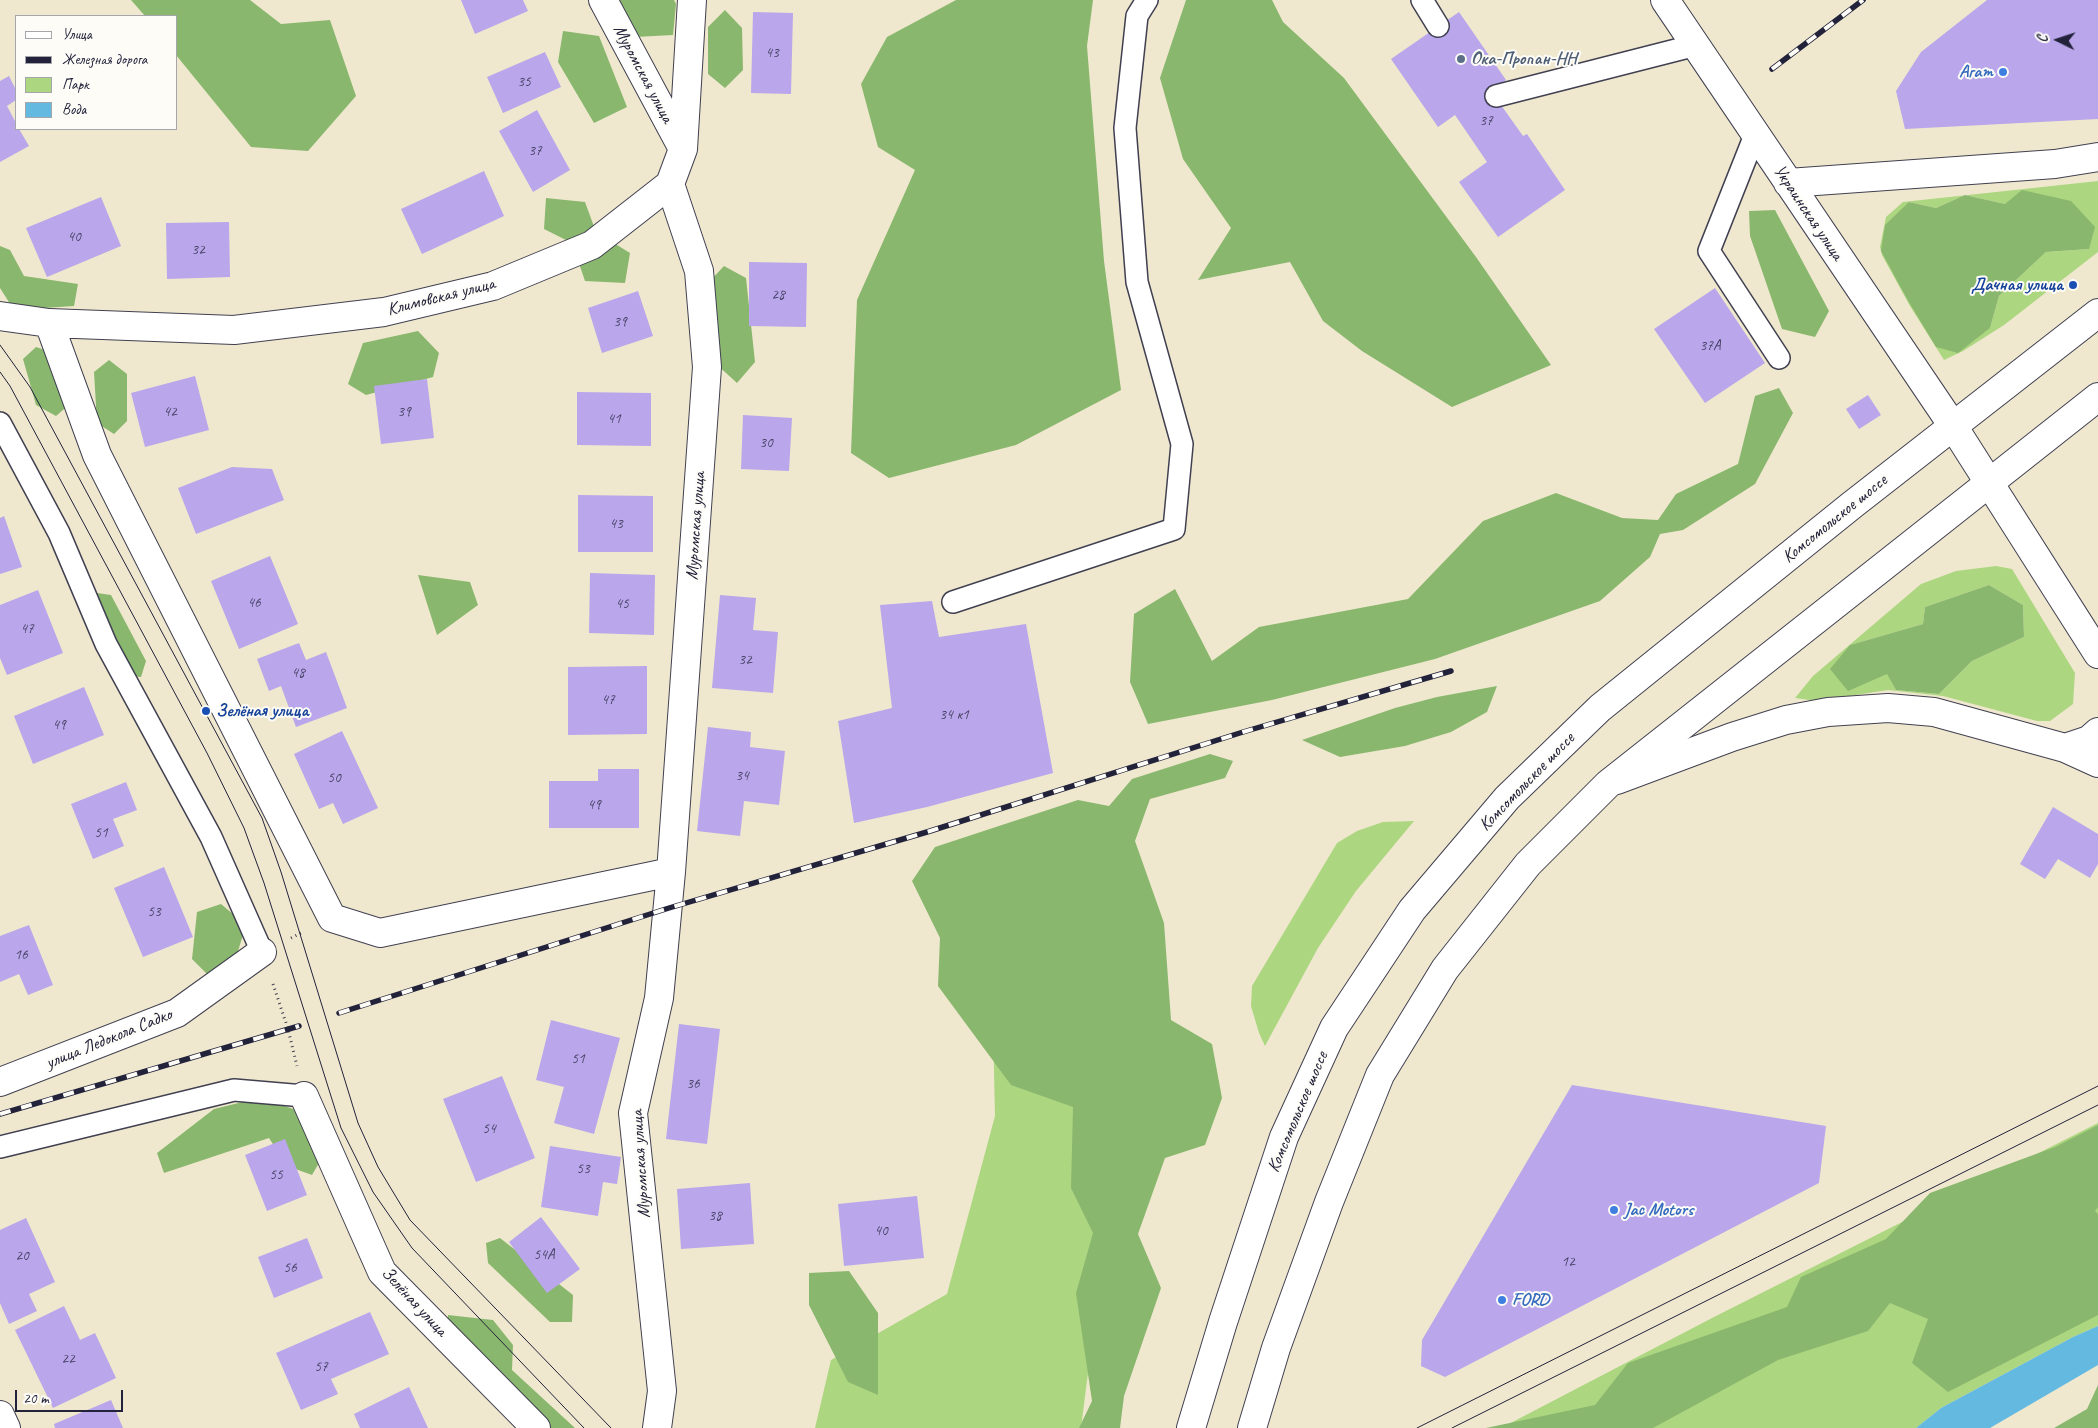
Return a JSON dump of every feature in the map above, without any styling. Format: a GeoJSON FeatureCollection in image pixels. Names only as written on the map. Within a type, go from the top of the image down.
{"type":"FeatureCollection","features":[{"type":"Feature","properties":{"kind":"street","name":"Муромская улица"},"geometry":{"type":"LineString","coordinates":[[604,0],[683,149]]}},
{"type":"Feature","properties":{"kind":"street"},"geometry":{"type":"LineString","coordinates":[[670,184],[683,149],[692,0]]}},
{"type":"Feature","properties":{"kind":"street","name":"Украинская улица"},"geometry":{"type":"LineString","coordinates":[[1665,0],[1953,426],[2098,654]]}},
{"type":"Feature","properties":{"kind":"street"},"geometry":{"type":"LineString","coordinates":[[1788,183],[2055,164],[2098,157]]}},
{"type":"Feature","properties":{"kind":"street","name":"Муромская улица"},"geometry":{"type":"LineString","coordinates":[[657,1428],[662,1391],[633,1113],[659,998],[671,872],[707,367],[700,271],[670,184]]}},
{"type":"Feature","properties":{"kind":"street","name":"Климовская улица"},"geometry":{"type":"LineString","coordinates":[[0,316],[49,323],[234,330],[384,312],[493,286],[592,245],[670,184]]}},
{"type":"Feature","properties":{"kind":"street","name":"Комсомольское шоссе"},"geometry":{"type":"LineString","coordinates":[[1191,1428],[1223,1322],[1284,1137],[1334,1028],[1412,910],[1507,798],[1600,708],[1953,426],[2098,313]]}},
{"type":"Feature","properties":{"kind":"street"},"geometry":{"type":"LineString","coordinates":[[49,323],[97,456],[332,918],[380,933],[671,872]]}},
{"type":"Feature","properties":{"kind":"street"},"geometry":{"type":"LineString","coordinates":[[1252,1428],[1279,1339],[1329,1202],[1380,1075],[1445,969],[1528,864],[1608,784],[2098,397]]}},
{"type":"Feature","properties":{"kind":"street"},"geometry":{"type":"LineString","coordinates":[[1608,784],[1732,737],[1786,720],[1828,712],[1888,708],[1934,712],[2065,748],[2098,763]]}},
{"type":"Feature","properties":{"kind":"street"},"geometry":{"type":"LineString","coordinates":[[2065,748],[2088,740],[2098,732]]}},
{"type":"Feature","properties":{"kind":"street"},"geometry":{"type":"LineString","coordinates":[[2065,748],[2098,748]]}},
{"type":"Feature","properties":{"kind":"street","name":"улица Ледокола Садко"},"geometry":{"type":"LineString","coordinates":[[0,1082],[177,1013],[262,952]]}},
{"type":"Feature","properties":{"kind":"street","name":"Зелёная улица"},"geometry":{"type":"LineString","coordinates":[[304,1096],[382,1272],[536,1428]]}},
{"type":"Feature","properties":{"kind":"street"},"geometry":{"type":"LineString","coordinates":[[0,1415],[6,1428]]}},
{"type":"Feature","properties":{"kind":"lane"},"geometry":{"type":"LineString","coordinates":[[953,602],[1174,530],[1182,444],[1137,282],[1125,128],[1137,16],[1146,0]]}},
{"type":"Feature","properties":{"kind":"lane"},"geometry":{"type":"LineString","coordinates":[[1422,0],[1438,26]]}},
{"type":"Feature","properties":{"kind":"lane"},"geometry":{"type":"LineString","coordinates":[[1496,96],[1696,45]]}},
{"type":"Feature","properties":{"kind":"lane"},"geometry":{"type":"LineString","coordinates":[[1755,135],[1709,251],[1779,358]]}},
{"type":"Feature","properties":{"kind":"lane"},"geometry":{"type":"LineString","coordinates":[[0,423],[59,532],[106,644],[211,837],[262,952]]}},
{"type":"Feature","properties":{"kind":"lane"},"geometry":{"type":"LineString","coordinates":[[0,1147],[234,1090],[304,1096]]}},
{"type":"Feature","properties":{"kind":"path"},"geometry":{"type":"LineString","coordinates":[[304,1096],[288,1029],[262,952],[332,918]]}},
{"type":"Feature","properties":{"kind":"green space"},"geometry":{"type":"Polygon","coordinates":[[[131,0],[250,0],[281,24],[330,20],[356,96],[308,151],[251,147],[178,57],[178,15],[144,15],[131,0]]]}},
{"type":"Feature","properties":{"kind":"green space"},"geometry":{"type":"Polygon","coordinates":[[[615,0],[674,0],[676,4],[673,35],[635,37],[615,0]]]}},
{"type":"Feature","properties":{"kind":"green space"},"geometry":{"type":"Polygon","coordinates":[[[956,0],[1093,0],[1087,46],[1104,261],[1121,390],[1016,445],[889,478],[851,453],[857,300],[915,170],[878,147],[861,84],[887,37],[956,0]]]}},
{"type":"Feature","properties":{"kind":"green space"},"geometry":{"type":"Polygon","coordinates":[[[1186,0],[1272,0],[1283,22],[1344,78],[1476,257],[1551,365],[1452,407],[1362,351],[1323,321],[1290,262],[1198,280],[1231,228],[1183,159],[1160,78],[1186,0]]]}},
{"type":"Feature","properties":{"kind":"green space"},"geometry":{"type":"Polygon","coordinates":[[[725,10],[742,28],[743,70],[725,88],[708,74],[708,27],[725,10]]]}},
{"type":"Feature","properties":{"kind":"green space"},"geometry":{"type":"Polygon","coordinates":[[[563,31],[599,36],[627,107],[594,123],[558,62],[563,31]]]}},
{"type":"Feature","properties":{"kind":"green space"},"geometry":{"type":"Polygon","coordinates":[[[2098,181],[2098,252],[2004,325],[1963,351],[1944,360],[1910,306],[1882,255],[1880,247],[1886,217],[1903,202],[1964,195],[1936,208],[1909,202],[1899,282],[1907,299],[1990,328],[1999,296],[2046,252],[2089,249],[2005,204],[1966,195],[2098,181]]]}},
{"type":"Feature","properties":{"kind":"green space"},"geometry":{"type":"Polygon","coordinates":[[[2022,190],[2071,201],[2095,227],[2089,249],[2046,252],[1999,296],[1990,328],[1958,353],[1936,347],[1881,251],[1885,225],[1909,202],[1936,208],[1965,195],[2005,204],[2022,190]]]}},
{"type":"Feature","properties":{"kind":"green space"},"geometry":{"type":"Polygon","coordinates":[[[546,198],[585,202],[596,232],[630,253],[625,283],[585,281],[572,243],[544,229],[546,198]]]}},
{"type":"Feature","properties":{"kind":"green space"},"geometry":{"type":"Polygon","coordinates":[[[1775,210],[1829,311],[1815,337],[1782,329],[1750,236],[1749,211],[1775,210]]]}},
{"type":"Feature","properties":{"kind":"green space"},"geometry":{"type":"Polygon","coordinates":[[[0,246],[10,250],[24,276],[78,284],[74,306],[14,310],[0,288],[0,246]]]}},
{"type":"Feature","properties":{"kind":"green space"},"geometry":{"type":"Polygon","coordinates":[[[724,266],[746,278],[755,362],[737,383],[715,363],[708,283],[724,266]]]}},
{"type":"Feature","properties":{"kind":"green space"},"geometry":{"type":"Polygon","coordinates":[[[418,331],[439,353],[433,377],[366,395],[348,384],[363,343],[418,331]]]}},
{"type":"Feature","properties":{"kind":"green space"},"geometry":{"type":"Polygon","coordinates":[[[36,347],[57,354],[71,403],[56,416],[36,405],[23,359],[36,347]]]}},
{"type":"Feature","properties":{"kind":"green space"},"geometry":{"type":"Polygon","coordinates":[[[109,360],[127,374],[127,421],[114,434],[97,423],[94,372],[109,360]]]}},
{"type":"Feature","properties":{"kind":"green space"},"geometry":{"type":"Polygon","coordinates":[[[1779,388],[1793,413],[1755,484],[1683,530],[1660,534],[1650,557],[1600,601],[1435,659],[1272,700],[1148,724],[1130,682],[1134,614],[1175,589],[1212,661],[1259,627],[1408,599],[1483,521],[1556,493],[1622,518],[1658,520],[1676,494],[1738,464],[1755,396],[1779,388]]]}},
{"type":"Feature","properties":{"kind":"green space"},"geometry":{"type":"Polygon","coordinates":[[[1996,566],[2012,569],[2075,673],[2073,704],[2050,721],[2037,721],[1943,696],[1888,690],[1817,701],[1795,698],[1813,676],[1921,584],[1956,571],[1996,566]],[[1989,585],[1925,607],[1923,624],[1850,645],[1888,674],[1896,690],[1939,694],[1972,661],[2024,637],[2023,605],[1989,585]]]}},
{"type":"Feature","properties":{"kind":"green space"},"geometry":{"type":"Polygon","coordinates":[[[418,575],[470,582],[478,605],[437,635],[418,575]]]}},
{"type":"Feature","properties":{"kind":"green space"},"geometry":{"type":"Polygon","coordinates":[[[1989,585],[2023,605],[2024,637],[1972,661],[1939,694],[1896,690],[1887,674],[1848,691],[1830,669],[1850,645],[1923,624],[1925,607],[1989,585]]]}},
{"type":"Feature","properties":{"kind":"green space"},"geometry":{"type":"Polygon","coordinates":[[[90,592],[111,595],[146,661],[141,677],[118,675],[90,592]]]}},
{"type":"Feature","properties":{"kind":"green space"},"geometry":{"type":"Polygon","coordinates":[[[1497,686],[1487,712],[1451,732],[1405,746],[1340,757],[1302,740],[1395,708],[1437,697],[1497,686]]]}},
{"type":"Feature","properties":{"kind":"green space"},"geometry":{"type":"Polygon","coordinates":[[[1210,754],[1233,761],[1225,778],[1150,799],[1135,841],[1164,923],[1171,1020],[1212,1044],[1222,1098],[1205,1145],[1165,1158],[1138,1234],[1161,1288],[1124,1396],[1120,1428],[1079,1428],[1092,1401],[1076,1293],[1093,1233],[1071,1188],[1073,1107],[1011,1085],[938,986],[940,938],[912,881],[935,847],[1078,800],[1109,806],[1132,779],[1210,754]]]}},
{"type":"Feature","properties":{"kind":"green space"},"geometry":{"type":"Polygon","coordinates":[[[1414,821],[1356,891],[1318,948],[1265,1046],[1251,1006],[1252,986],[1337,843],[1357,831],[1383,822],[1414,821]]]}},
{"type":"Feature","properties":{"kind":"green space"},"geometry":{"type":"Polygon","coordinates":[[[1125,854],[1104,1247],[1081,1428],[815,1428],[831,1360],[947,1294],[995,1116],[990,892],[1125,854]]]}},
{"type":"Feature","properties":{"kind":"green space"},"geometry":{"type":"Polygon","coordinates":[[[221,904],[246,925],[235,961],[208,975],[192,959],[197,912],[221,904]]]}},
{"type":"Feature","properties":{"kind":"green space"},"geometry":{"type":"Polygon","coordinates":[[[259,1098],[303,1112],[323,1156],[312,1175],[287,1166],[269,1138],[164,1173],[157,1153],[214,1109],[259,1098]]]}},
{"type":"Feature","properties":{"kind":"green space"},"geometry":{"type":"Polygon","coordinates":[[[2098,1123],[2098,1326],[2073,1337],[1941,1408],[1916,1428],[1501,1428],[1714,1317],[2098,1123]]]}},
{"type":"Feature","properties":{"kind":"green space"},"geometry":{"type":"Polygon","coordinates":[[[2098,1125],[2098,1207],[2095,1211],[2098,1214],[2098,1315],[1948,1392],[1912,1363],[1928,1319],[1890,1303],[1868,1331],[1778,1360],[1653,1428],[1486,1428],[1595,1405],[1628,1363],[1787,1307],[1801,1277],[1886,1239],[1930,1193],[2055,1147],[2098,1125]]]}},
{"type":"Feature","properties":{"kind":"green space"},"geometry":{"type":"Polygon","coordinates":[[[500,1238],[573,1295],[572,1322],[550,1322],[488,1263],[486,1243],[500,1238]]]}},
{"type":"Feature","properties":{"kind":"green space"},"geometry":{"type":"Polygon","coordinates":[[[849,1271],[878,1313],[878,1395],[848,1382],[809,1305],[809,1273],[849,1271]]]}},
{"type":"Feature","properties":{"kind":"green space"},"geometry":{"type":"Polygon","coordinates":[[[448,1315],[493,1320],[513,1345],[512,1370],[575,1428],[532,1428],[448,1345],[448,1315]]]}},
{"type":"Feature","properties":{"kind":"green space"},"geometry":{"type":"Polygon","coordinates":[[[2098,1385],[2098,1428],[2054,1428],[2087,1409],[2098,1385]]]}},
{"type":"Feature","properties":{"kind":"water"},"geometry":{"type":"Polygon","coordinates":[[[2098,1326],[2098,1365],[1990,1428],[1916,1428],[1941,1408],[2073,1337],[2098,1326]]]}},
{"type":"Feature","properties":{"kind":"building"},"geometry":{"type":"Polygon","coordinates":[[[461,0],[523,0],[528,11],[475,34],[461,0]]]}},
{"type":"Feature","properties":{"kind":"building","name":"Агат"},"geometry":{"type":"Polygon","coordinates":[[[1987,0],[2098,0],[2098,119],[1905,129],[1896,91],[1921,52],[1987,0]]]}},
{"type":"Feature","properties":{"kind":"building"},"geometry":{"type":"Polygon","coordinates":[[[753,12],[793,13],[791,94],[751,93],[753,12]]]}},
{"type":"Feature","properties":{"kind":"building"},"geometry":{"type":"Polygon","coordinates":[[[1459,12],[1506,80],[1491,91],[1523,136],[1527,134],[1565,190],[1498,237],[1459,182],[1487,162],[1455,115],[1438,127],[1391,59],[1459,12]]]}},
{"type":"Feature","properties":{"kind":"building"},"geometry":{"type":"Polygon","coordinates":[[[545,52],[561,87],[503,113],[487,77],[545,52]]]}},
{"type":"Feature","properties":{"kind":"building"},"geometry":{"type":"Polygon","coordinates":[[[9,76],[15,88],[15,101],[7,106],[15,121],[15,130],[20,130],[29,146],[0,162],[0,81],[9,76]]]}},
{"type":"Feature","properties":{"kind":"building"},"geometry":{"type":"Polygon","coordinates":[[[537,110],[570,170],[533,192],[499,131],[537,110]]]}},
{"type":"Feature","properties":{"kind":"building"},"geometry":{"type":"Polygon","coordinates":[[[484,171],[504,216],[422,254],[401,209],[484,171]]]}},
{"type":"Feature","properties":{"kind":"building"},"geometry":{"type":"Polygon","coordinates":[[[101,197],[121,246],[47,277],[26,228],[101,197]]]}},
{"type":"Feature","properties":{"kind":"building"},"geometry":{"type":"Polygon","coordinates":[[[229,222],[230,277],[167,279],[166,223],[229,222]]]}},
{"type":"Feature","properties":{"kind":"building"},"geometry":{"type":"Polygon","coordinates":[[[749,262],[807,263],[806,327],[749,326],[749,262]]]}},
{"type":"Feature","properties":{"kind":"building"},"geometry":{"type":"Polygon","coordinates":[[[1715,288],[1765,363],[1705,403],[1654,329],[1715,288]]]}},
{"type":"Feature","properties":{"kind":"building"},"geometry":{"type":"Polygon","coordinates":[[[638,291],[653,336],[602,353],[588,308],[638,291]]]}},
{"type":"Feature","properties":{"kind":"building"},"geometry":{"type":"Polygon","coordinates":[[[195,376],[209,430],[145,447],[131,393],[195,376]]]}},
{"type":"Feature","properties":{"kind":"building"},"geometry":{"type":"Polygon","coordinates":[[[427,379],[434,438],[381,444],[374,386],[427,379]]]}},
{"type":"Feature","properties":{"kind":"building"},"geometry":{"type":"Polygon","coordinates":[[[577,392],[651,393],[651,446],[577,445],[577,392]]]}},
{"type":"Feature","properties":{"kind":"building"},"geometry":{"type":"Polygon","coordinates":[[[1868,395],[1881,415],[1859,429],[1846,409],[1868,395]]]}},
{"type":"Feature","properties":{"kind":"building"},"geometry":{"type":"Polygon","coordinates":[[[743,415],[792,418],[789,471],[741,469],[743,415]]]}},
{"type":"Feature","properties":{"kind":"building"},"geometry":{"type":"Polygon","coordinates":[[[232,467],[272,469],[284,500],[196,534],[178,488],[232,467]]]}},
{"type":"Feature","properties":{"kind":"building"},"geometry":{"type":"Polygon","coordinates":[[[578,495],[653,496],[653,552],[578,552],[578,495]]]}},
{"type":"Feature","properties":{"kind":"building"},"geometry":{"type":"Polygon","coordinates":[[[4,516],[22,567],[0,574],[0,518],[4,516]]]}},
{"type":"Feature","properties":{"kind":"building"},"geometry":{"type":"Polygon","coordinates":[[[270,556],[298,624],[239,649],[211,581],[270,556]]]}},
{"type":"Feature","properties":{"kind":"building"},"geometry":{"type":"Polygon","coordinates":[[[590,573],[655,575],[654,635],[589,633],[590,573]]]}},
{"type":"Feature","properties":{"kind":"building"},"geometry":{"type":"Polygon","coordinates":[[[38,590],[63,653],[7,675],[0,658],[0,605],[38,590]]]}},
{"type":"Feature","properties":{"kind":"building"},"geometry":{"type":"Polygon","coordinates":[[[720,595],[756,598],[753,630],[778,632],[773,693],[712,688],[720,595]]]}},
{"type":"Feature","properties":{"kind":"building"},"geometry":{"type":"Polygon","coordinates":[[[932,601],[939,637],[1026,624],[1053,773],[927,807],[854,823],[838,721],[892,708],[880,605],[932,601]]]}},
{"type":"Feature","properties":{"kind":"building"},"geometry":{"type":"Polygon","coordinates":[[[299,643],[306,660],[326,652],[347,708],[296,727],[281,686],[269,691],[257,659],[299,643]]]}},
{"type":"Feature","properties":{"kind":"building"},"geometry":{"type":"Polygon","coordinates":[[[647,666],[647,734],[568,735],[568,667],[647,666]]]}},
{"type":"Feature","properties":{"kind":"building"},"geometry":{"type":"Polygon","coordinates":[[[84,687],[104,735],[33,764],[14,716],[84,687]]]}},
{"type":"Feature","properties":{"kind":"building"},"geometry":{"type":"Polygon","coordinates":[[[708,727],[751,732],[750,747],[785,751],[779,805],[744,801],[740,836],[697,831],[708,727]]]}},
{"type":"Feature","properties":{"kind":"building"},"geometry":{"type":"Polygon","coordinates":[[[342,731],[378,808],[343,824],[333,803],[319,809],[294,754],[342,731]]]}},
{"type":"Feature","properties":{"kind":"building"},"geometry":{"type":"Polygon","coordinates":[[[598,769],[639,769],[639,828],[549,828],[549,781],[598,781],[598,769]]]}},
{"type":"Feature","properties":{"kind":"building"},"geometry":{"type":"Polygon","coordinates":[[[126,782],[137,810],[113,819],[124,846],[93,859],[71,804],[126,782]]]}},
{"type":"Feature","properties":{"kind":"building"},"geometry":{"type":"Polygon","coordinates":[[[2053,807],[2098,834],[2098,864],[2090,878],[2058,859],[2045,879],[2020,864],[2053,807]]]}},
{"type":"Feature","properties":{"kind":"building"},"geometry":{"type":"Polygon","coordinates":[[[164,867],[193,937],[143,957],[114,888],[164,867]]]}},
{"type":"Feature","properties":{"kind":"building"},"geometry":{"type":"Polygon","coordinates":[[[29,925],[53,985],[28,995],[19,974],[0,982],[0,936],[29,925]]]}},
{"type":"Feature","properties":{"kind":"building"},"geometry":{"type":"Polygon","coordinates":[[[551,1020],[620,1038],[594,1134],[554,1123],[564,1087],[536,1080],[551,1020]]]}},
{"type":"Feature","properties":{"kind":"building"},"geometry":{"type":"Polygon","coordinates":[[[679,1024],[720,1029],[707,1144],[666,1139],[679,1024]]]}},
{"type":"Feature","properties":{"kind":"building"},"geometry":{"type":"Polygon","coordinates":[[[502,1076],[535,1158],[476,1182],[443,1099],[502,1076]]]}},
{"type":"Feature","properties":{"kind":"building"},"geometry":{"type":"Polygon","coordinates":[[[1572,1085],[1826,1126],[1819,1183],[1445,1377],[1421,1366],[1422,1340],[1572,1085]]]}},
{"type":"Feature","properties":{"kind":"building"},"geometry":{"type":"Polygon","coordinates":[[[285,1139],[307,1195],[267,1211],[245,1155],[285,1139]]]}},
{"type":"Feature","properties":{"kind":"building"},"geometry":{"type":"Polygon","coordinates":[[[550,1146],[621,1157],[617,1184],[603,1182],[598,1216],[541,1207],[550,1146]]]}},
{"type":"Feature","properties":{"kind":"building"},"geometry":{"type":"Polygon","coordinates":[[[750,1183],[754,1244],[681,1249],[677,1189],[750,1183]]]}},
{"type":"Feature","properties":{"kind":"building"},"geometry":{"type":"Polygon","coordinates":[[[917,1196],[924,1258],[844,1266],[838,1204],[917,1196]]]}},
{"type":"Feature","properties":{"kind":"building"},"geometry":{"type":"Polygon","coordinates":[[[541,1217],[580,1269],[547,1293],[509,1242],[541,1217]]]}},
{"type":"Feature","properties":{"kind":"building"},"geometry":{"type":"Polygon","coordinates":[[[26,1218],[55,1282],[29,1294],[37,1311],[9,1324],[0,1303],[0,1230],[26,1218]]]}},
{"type":"Feature","properties":{"kind":"building"},"geometry":{"type":"Polygon","coordinates":[[[307,1238],[323,1278],[274,1298],[258,1257],[307,1238]]]}},
{"type":"Feature","properties":{"kind":"building"},"geometry":{"type":"Polygon","coordinates":[[[64,1306],[80,1340],[95,1333],[116,1378],[53,1408],[15,1330],[64,1306]]]}},
{"type":"Feature","properties":{"kind":"building"},"geometry":{"type":"Polygon","coordinates":[[[370,1312],[389,1354],[331,1379],[338,1394],[301,1410],[276,1353],[370,1312]]]}},
{"type":"Feature","properties":{"kind":"building"},"geometry":{"type":"Polygon","coordinates":[[[409,1387],[428,1428],[360,1428],[354,1414],[409,1387]]]}},
{"type":"Feature","properties":{"kind":"building"},"geometry":{"type":"Polygon","coordinates":[[[111,1400],[123,1428],[55,1428],[54,1424],[111,1400]]]}},
{"type":"Feature","properties":{"kind":"tram line"},"geometry":{"type":"LineString","coordinates":[[0,345],[30,387],[262,818],[281,872],[358,1123],[378,1167],[410,1220],[611,1428]]}},
{"type":"Feature","properties":{"kind":"tram line"},"geometry":{"type":"LineString","coordinates":[[0,372],[10,386],[207,753],[244,828],[264,883],[341,1128],[373,1192],[412,1248],[584,1428]]}},
{"type":"Feature","properties":{"kind":"tram line"},"geometry":{"type":"LineString","coordinates":[[1417,1428],[2098,1086]]}},
{"type":"Feature","properties":{"kind":"tram line"},"geometry":{"type":"LineString","coordinates":[[1452,1428],[2098,1105]]}},
{"type":"Feature","properties":{"kind":"railway"},"geometry":{"type":"LineString","coordinates":[[1772,69],[1863,0]]}},
{"type":"Feature","properties":{"kind":"railway"},"geometry":{"type":"LineString","coordinates":[[339,1013],[669,908],[927,832],[1243,732],[1451,671]]}},
{"type":"Feature","properties":{"kind":"railway"},"geometry":{"type":"LineString","coordinates":[[0,1114],[299,1026]]}},
{"type":"Feature","properties":{"kind":"place","name":"Ока-Пропан-НН"},"geometry":{"type":"Point","coordinates":[1461,59]}},
{"type":"Feature","properties":{"kind":"place","name":"Агат"},"geometry":{"type":"Point","coordinates":[2003,72]}},
{"type":"Feature","properties":{"kind":"place","name":"Дачная улица"},"geometry":{"type":"Point","coordinates":[2073,285]}},
{"type":"Feature","properties":{"kind":"place","name":"Зелёная улица"},"geometry":{"type":"Point","coordinates":[206,711]}},
{"type":"Feature","properties":{"kind":"place","name":"Jac Motors"},"geometry":{"type":"Point","coordinates":[1614,1210]}},
{"type":"Feature","properties":{"kind":"place","name":"FORD"},"geometry":{"type":"Point","coordinates":[1502,1300]}}]}
